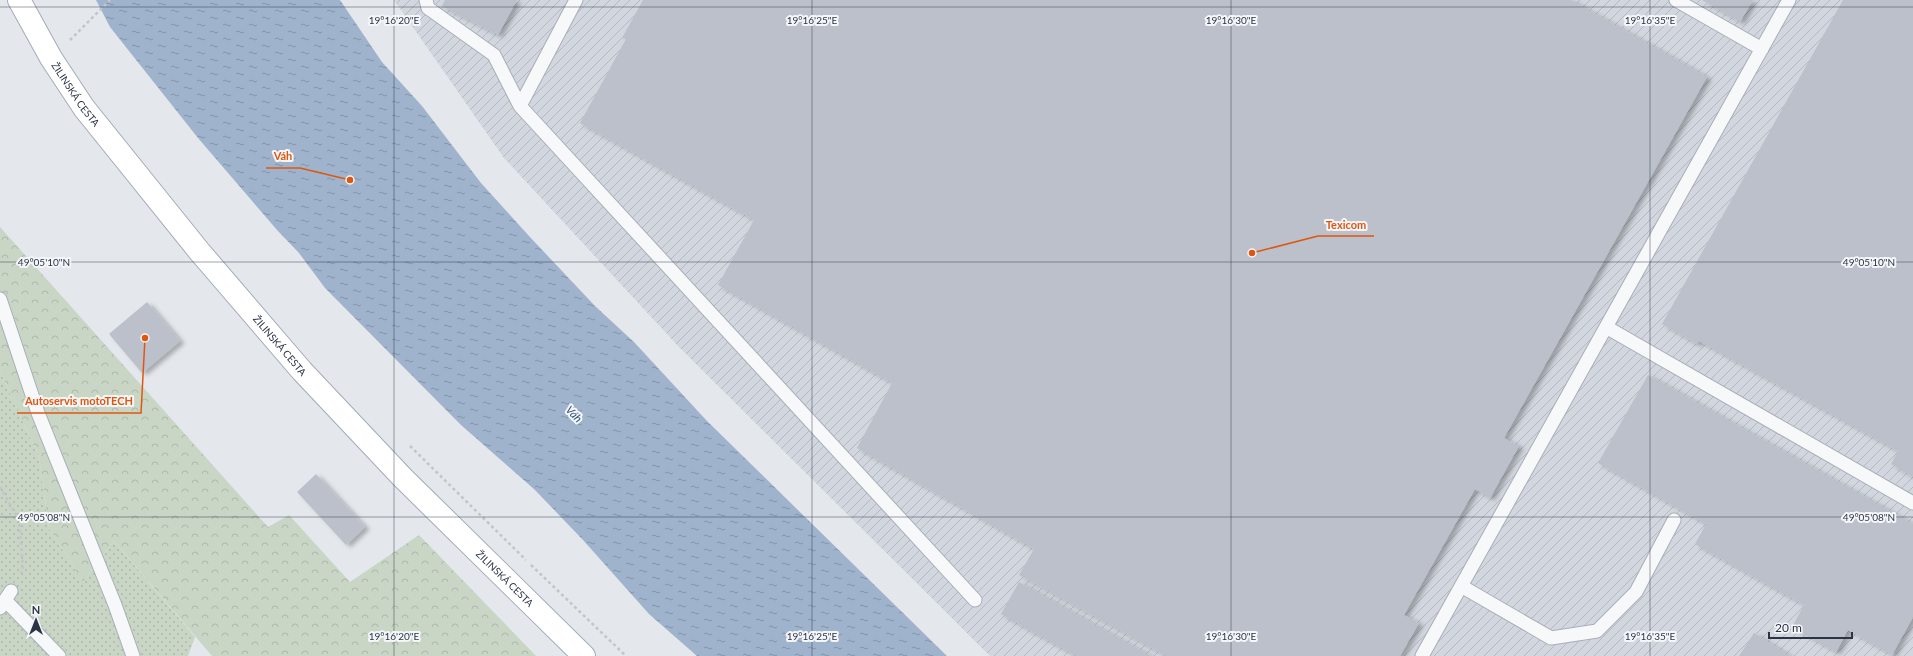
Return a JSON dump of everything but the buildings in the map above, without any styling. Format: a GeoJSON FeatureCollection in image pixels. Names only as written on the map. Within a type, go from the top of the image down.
{"type":"FeatureCollection","features":[{"type":"Feature","properties":{"kind":"main road","name":"ŽILINSKÁ CESTA"},"geometry":{"type":"LineString","coordinates":[[19,0],[51,58],[84,108],[199,251],[302,371],[402,478],[584,656]]}},
{"type":"Feature","properties":{"kind":"lane"},"geometry":{"type":"LineString","coordinates":[[426,0],[428,8],[494,55],[520,106],[975,600]]}},
{"type":"Feature","properties":{"kind":"lane"},"geometry":{"type":"LineString","coordinates":[[520,106],[576,0]]}},
{"type":"Feature","properties":{"kind":"lane"},"geometry":{"type":"LineString","coordinates":[[1676,0],[1762,49]]}},
{"type":"Feature","properties":{"kind":"lane"},"geometry":{"type":"LineString","coordinates":[[1422,656],[1789,0]]}},
{"type":"Feature","properties":{"kind":"lane"},"geometry":{"type":"LineString","coordinates":[[0,299],[38,413],[115,605],[133,656]]}},
{"type":"Feature","properties":{"kind":"lane"},"geometry":{"type":"LineString","coordinates":[[1606,327],[1913,502]]}},
{"type":"Feature","properties":{"kind":"lane"},"geometry":{"type":"LineString","coordinates":[[1461,586],[1551,638],[1597,631],[1636,592],[1674,520]]}},
{"type":"Feature","properties":{"kind":"lane"},"geometry":{"type":"LineString","coordinates":[[5,600],[59,656]]}},
{"type":"Feature","properties":{"kind":"path"},"geometry":{"type":"LineString","coordinates":[[51,58],[110,0]]}},
{"type":"Feature","properties":{"kind":"path"},"geometry":{"type":"LineString","coordinates":[[406,442],[626,656]]}},
{"type":"Feature","properties":{"kind":"path"},"geometry":{"type":"LineString","coordinates":[[0,487],[19,520],[23,569],[5,600]]}},
{"type":"Feature","properties":{"kind":"shaded area"},"geometry":{"type":"Polygon","coordinates":[[[394,0],[1913,0],[1913,656],[990,656],[679,347],[504,158],[394,0]]]}},
{"type":"Feature","properties":{"kind":"green space"},"geometry":{"type":"Polygon","coordinates":[[[0,227],[268,527],[289,515],[350,582],[419,535],[536,656],[212,656],[114,541],[83,582],[49,528],[39,457],[0,371],[0,227]]]}},
{"type":"Feature","properties":{"kind":"green space"},"geometry":{"type":"Polygon","coordinates":[[[0,371],[39,457],[49,528],[83,582],[114,541],[195,637],[188,656],[0,656],[0,371]]]}},
{"type":"Feature","properties":{"kind":"water"},"geometry":{"type":"Polygon","coordinates":[[[96,0],[340,0],[382,62],[422,106],[481,183],[529,236],[595,306],[634,342],[707,421],[947,656],[697,656],[649,614],[583,540],[535,490],[461,425],[325,288],[299,253],[277,230],[198,138],[110,27],[96,0]]]}},
{"type":"Feature","properties":{"kind":"place","name":"Váh"},"geometry":{"type":"Point","coordinates":[350,180]}},
{"type":"Feature","properties":{"kind":"place","name":"Texicom"},"geometry":{"type":"Point","coordinates":[1252,253]}},
{"type":"Feature","properties":{"kind":"place","name":"Autoservis motoTECH"},"geometry":{"type":"Point","coordinates":[145,338]}}]}
